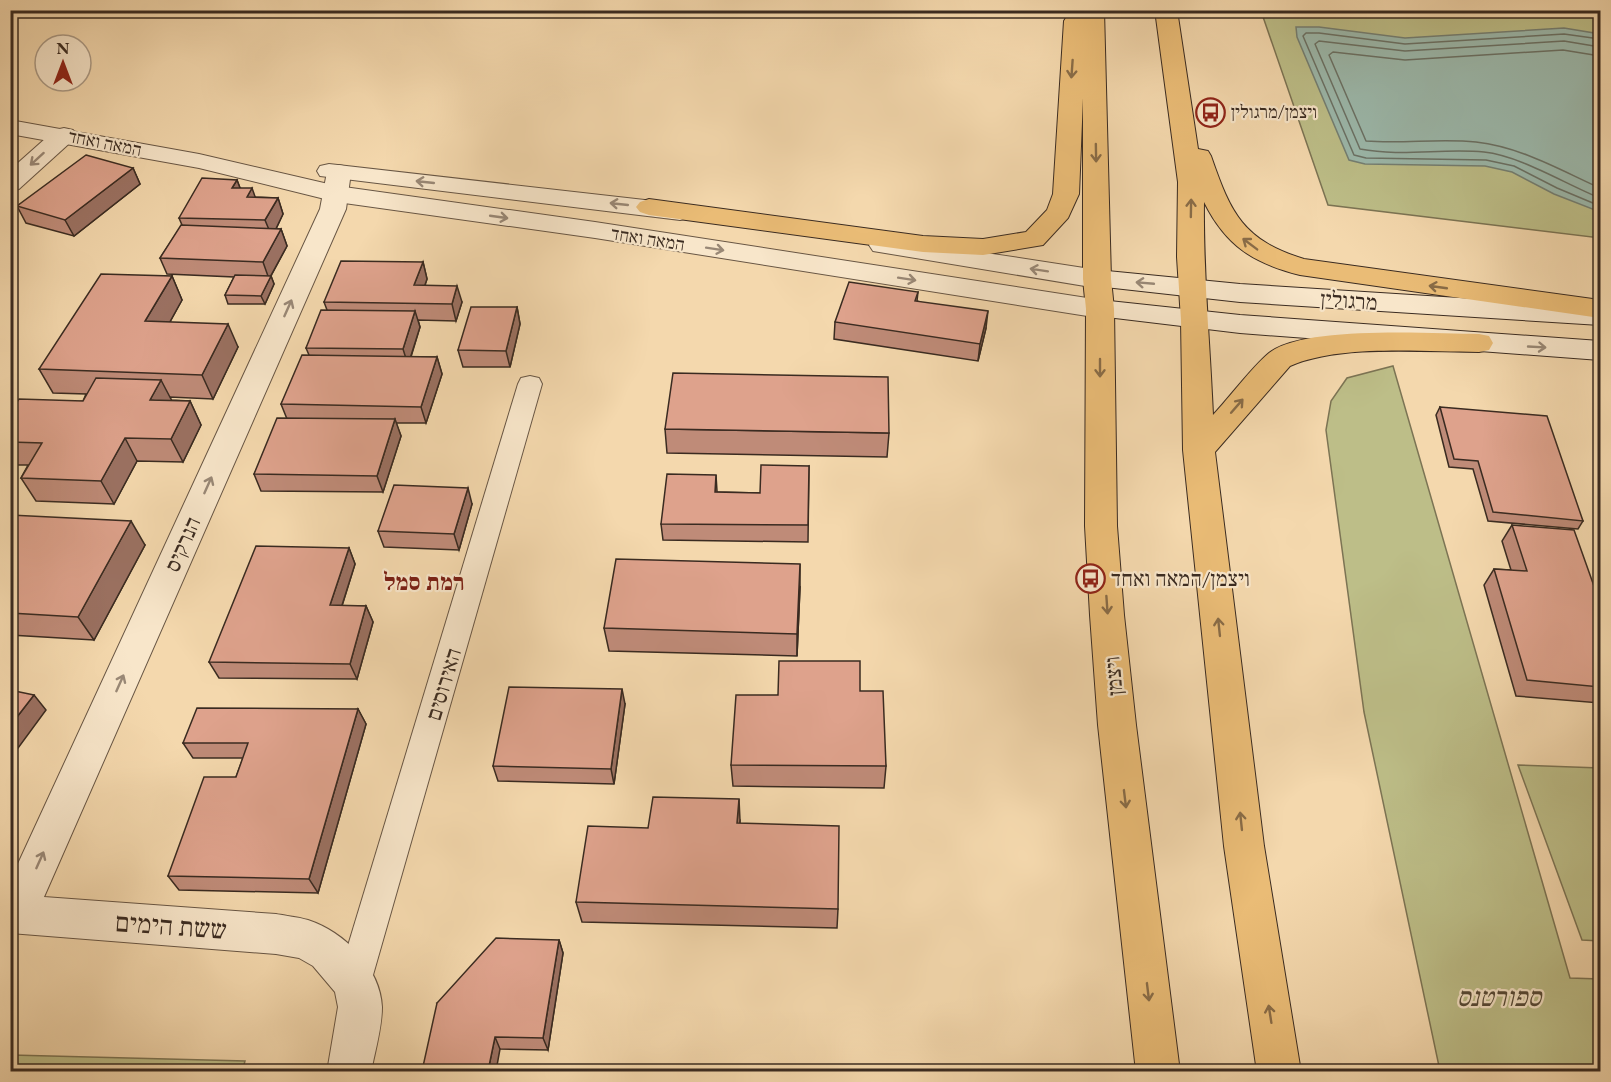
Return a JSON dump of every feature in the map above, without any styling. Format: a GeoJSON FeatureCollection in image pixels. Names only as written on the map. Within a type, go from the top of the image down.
{"type":"FeatureCollection","features":[{"type":"Feature","properties":{"kind":"main road"},"geometry":{"type":"LineString","coordinates":[[650,207],[923,244],[983,247],[1034,239],[1059,213],[1066,194],[1075,10]]}},
{"type":"Feature","properties":{"kind":"main road","name":"ויצמן"},"geometry":{"type":"LineString","coordinates":[[1093,10],[1101,526],[1117,725],[1158,1071]]}},
{"type":"Feature","properties":{"kind":"main road"},"geometry":{"type":"LineString","coordinates":[[1166,10],[1191,182],[1190,257],[1195,320],[1199,450],[1244,846],[1279,1071]]}},
{"type":"Feature","properties":{"kind":"main road"},"geometry":{"type":"LineString","coordinates":[[1179,94],[1208,186],[1224,219],[1234,231],[1263,254],[1300,267],[1600,309]]}},
{"type":"Feature","properties":{"kind":"main road"},"geometry":{"type":"LineString","coordinates":[[1199,450],[1281,359],[1301,350],[1368,343],[1479,343]]}},
{"type":"Feature","properties":{"kind":"street","name":"המאה ואחד"},"geometry":{"type":"LineString","coordinates":[[10,126],[595,230],[1098,294]]}},
{"type":"Feature","properties":{"kind":"street"},"geometry":{"type":"LineString","coordinates":[[10,184],[64,135]]}},
{"type":"Feature","properties":{"kind":"street","name":"המאה ואחד"},"geometry":{"type":"LineString","coordinates":[[338,183],[650,207],[1098,294]]}},
{"type":"Feature","properties":{"kind":"street","name":"הנרקיס"},"geometry":{"type":"LineString","coordinates":[[13,914],[333,209],[338,183]]}},
{"type":"Feature","properties":{"kind":"street","name":"מרגולין"},"geometry":{"type":"LineString","coordinates":[[1098,294],[1193,288],[1600,316]]}},
{"type":"Feature","properties":{"kind":"street","name":"מרגולין"},"geometry":{"type":"LineString","coordinates":[[1098,294],[1195,320],[1600,351]]}},
{"type":"Feature","properties":{"kind":"street","name":"ששת הימים"},"geometry":{"type":"LineString","coordinates":[[13,914],[276,934],[306,939],[341,967]]}},
{"type":"Feature","properties":{"kind":"street","name":"האירוסים"},"geometry":{"type":"LineString","coordinates":[[341,967],[360,1007],[349,1071]]}},
{"type":"Feature","properties":{"kind":"lane","name":"האירוסים"},"geometry":{"type":"LineString","coordinates":[[341,967],[475,579],[530,384]]}},
{"type":"Feature","properties":{"kind":"green space"},"geometry":{"type":"Polygon","coordinates":[[[1261,11],[1600,11],[1600,238],[1328,205],[1261,11]]]}},
{"type":"Feature","properties":{"kind":"green space","name":"ספורטנס"},"geometry":{"type":"Polygon","coordinates":[[[1393,366],[1570,978],[1600,979],[1600,1071],[1440,1071],[1364,712],[1326,430],[1331,401],[1347,378],[1393,366]]]}},
{"type":"Feature","properties":{"kind":"green space"},"geometry":{"type":"Polygon","coordinates":[[[1518,765],[1600,768],[1600,941],[1582,940],[1518,765]]]}},
{"type":"Feature","properties":{"kind":"green space"},"geometry":{"type":"Polygon","coordinates":[[[10,1055],[245,1061],[242,1072],[11,1072],[10,1055]]]}},
{"type":"Feature","properties":{"kind":"water"},"geometry":{"type":"Polygon","coordinates":[[[1296,27],[1319,27],[1405,38],[1564,28],[1600,34],[1600,212],[1554,194],[1512,172],[1485,166],[1365,164],[1349,160],[1297,37],[1296,27]]]}},
{"type":"Feature","properties":{"kind":"building"},"geometry":{"type":"Polygon","coordinates":[[[86,155],[133,168],[65,220],[17,206],[86,155]]]}},
{"type":"Feature","properties":{"kind":"building"},"geometry":{"type":"Polygon","coordinates":[[[202,178],[237,180],[232,188],[252,188],[247,197],[278,198],[265,220],[179,218],[202,178]]]}},
{"type":"Feature","properties":{"kind":"building"},"geometry":{"type":"Polygon","coordinates":[[[181,225],[281,229],[263,262],[160,258],[181,225]]]}},
{"type":"Feature","properties":{"kind":"building"},"geometry":{"type":"Polygon","coordinates":[[[341,261],[423,262],[414,285],[457,286],[452,304],[324,302],[341,261]]]}},
{"type":"Feature","properties":{"kind":"building"},"geometry":{"type":"Polygon","coordinates":[[[101,274],[172,276],[145,321],[228,324],[202,375],[39,369],[101,274]]]}},
{"type":"Feature","properties":{"kind":"building"},"geometry":{"type":"Polygon","coordinates":[[[235,275],[271,276],[261,296],[225,295],[235,275]]]}},
{"type":"Feature","properties":{"kind":"building"},"geometry":{"type":"Polygon","coordinates":[[[849,282],[918,292],[915,301],[988,311],[980,344],[835,322],[849,282]]]}},
{"type":"Feature","properties":{"kind":"building"},"geometry":{"type":"Polygon","coordinates":[[[471,307],[517,307],[506,351],[458,350],[471,307]]]}},
{"type":"Feature","properties":{"kind":"building"},"geometry":{"type":"Polygon","coordinates":[[[321,310],[415,311],[403,349],[306,348],[321,310]]]}},
{"type":"Feature","properties":{"kind":"building"},"geometry":{"type":"Polygon","coordinates":[[[302,355],[437,357],[421,407],[281,404],[302,355]]]}},
{"type":"Feature","properties":{"kind":"building"},"geometry":{"type":"Polygon","coordinates":[[[673,373],[888,377],[889,433],[665,429],[673,373]]]}},
{"type":"Feature","properties":{"kind":"building"},"geometry":{"type":"Polygon","coordinates":[[[96,378],[161,380],[150,400],[190,401],[171,439],[125,438],[101,481],[21,478],[42,443],[10,442],[10,412],[19,399],[83,401],[96,378]]]}},
{"type":"Feature","properties":{"kind":"building"},"geometry":{"type":"Polygon","coordinates":[[[1440,407],[1547,416],[1583,521],[1493,512],[1478,461],[1454,459],[1440,407]]]}},
{"type":"Feature","properties":{"kind":"building"},"geometry":{"type":"Polygon","coordinates":[[[277,418],[395,419],[377,476],[254,474],[277,418]]]}},
{"type":"Feature","properties":{"kind":"building"},"geometry":{"type":"Polygon","coordinates":[[[761,465],[809,466],[808,525],[661,524],[667,474],[716,475],[715,492],[760,493],[761,465]]]}},
{"type":"Feature","properties":{"kind":"building"},"geometry":{"type":"Polygon","coordinates":[[[394,485],[468,488],[454,534],[378,531],[394,485]]]}},
{"type":"Feature","properties":{"kind":"building"},"geometry":{"type":"Polygon","coordinates":[[[10,515],[131,521],[78,617],[10,613],[10,515]]]}},
{"type":"Feature","properties":{"kind":"building"},"geometry":{"type":"Polygon","coordinates":[[[1512,525],[1574,530],[1600,603],[1600,687],[1527,680],[1494,569],[1527,571],[1512,525]]]}},
{"type":"Feature","properties":{"kind":"building"},"geometry":{"type":"Polygon","coordinates":[[[256,546],[349,548],[330,605],[366,606],[350,664],[209,662],[256,546]]]}},
{"type":"Feature","properties":{"kind":"building"},"geometry":{"type":"Polygon","coordinates":[[[616,559],[800,564],[797,634],[604,628],[616,559]]]}},
{"type":"Feature","properties":{"kind":"building"},"geometry":{"type":"Polygon","coordinates":[[[779,661],[860,661],[860,691],[883,691],[886,766],[731,765],[736,695],[778,695],[779,661]]]}},
{"type":"Feature","properties":{"kind":"building"},"geometry":{"type":"Polygon","coordinates":[[[509,687],[622,689],[611,769],[493,766],[509,687]]]}},
{"type":"Feature","properties":{"kind":"building"},"geometry":{"type":"Polygon","coordinates":[[[10,690],[34,695],[10,726],[10,690]]]}},
{"type":"Feature","properties":{"kind":"building"},"geometry":{"type":"Polygon","coordinates":[[[197,708],[358,709],[309,879],[168,876],[204,777],[236,777],[248,743],[183,743],[197,708]]]}},
{"type":"Feature","properties":{"kind":"building"},"geometry":{"type":"Polygon","coordinates":[[[653,797],[739,799],[737,823],[839,826],[838,909],[576,902],[588,826],[648,828],[653,797]]]}},
{"type":"Feature","properties":{"kind":"building"},"geometry":{"type":"Polygon","coordinates":[[[496,938],[559,940],[543,1038],[495,1037],[488,1071],[422,1071],[437,1003],[496,938]]]}},
{"type":"Feature","properties":{"kind":"place","name":"ויצמן/מרגולין"},"geometry":{"type":"Point","coordinates":[1210,112]}},
{"type":"Feature","properties":{"kind":"place","name":"ויצמן/המאה ואחד"},"geometry":{"type":"Point","coordinates":[1090,578]}},
{"type":"Feature","properties":{"kind":"district","name":"רמת סמל"},"geometry":{"type":"Point","coordinates":[424,582]}}]}
